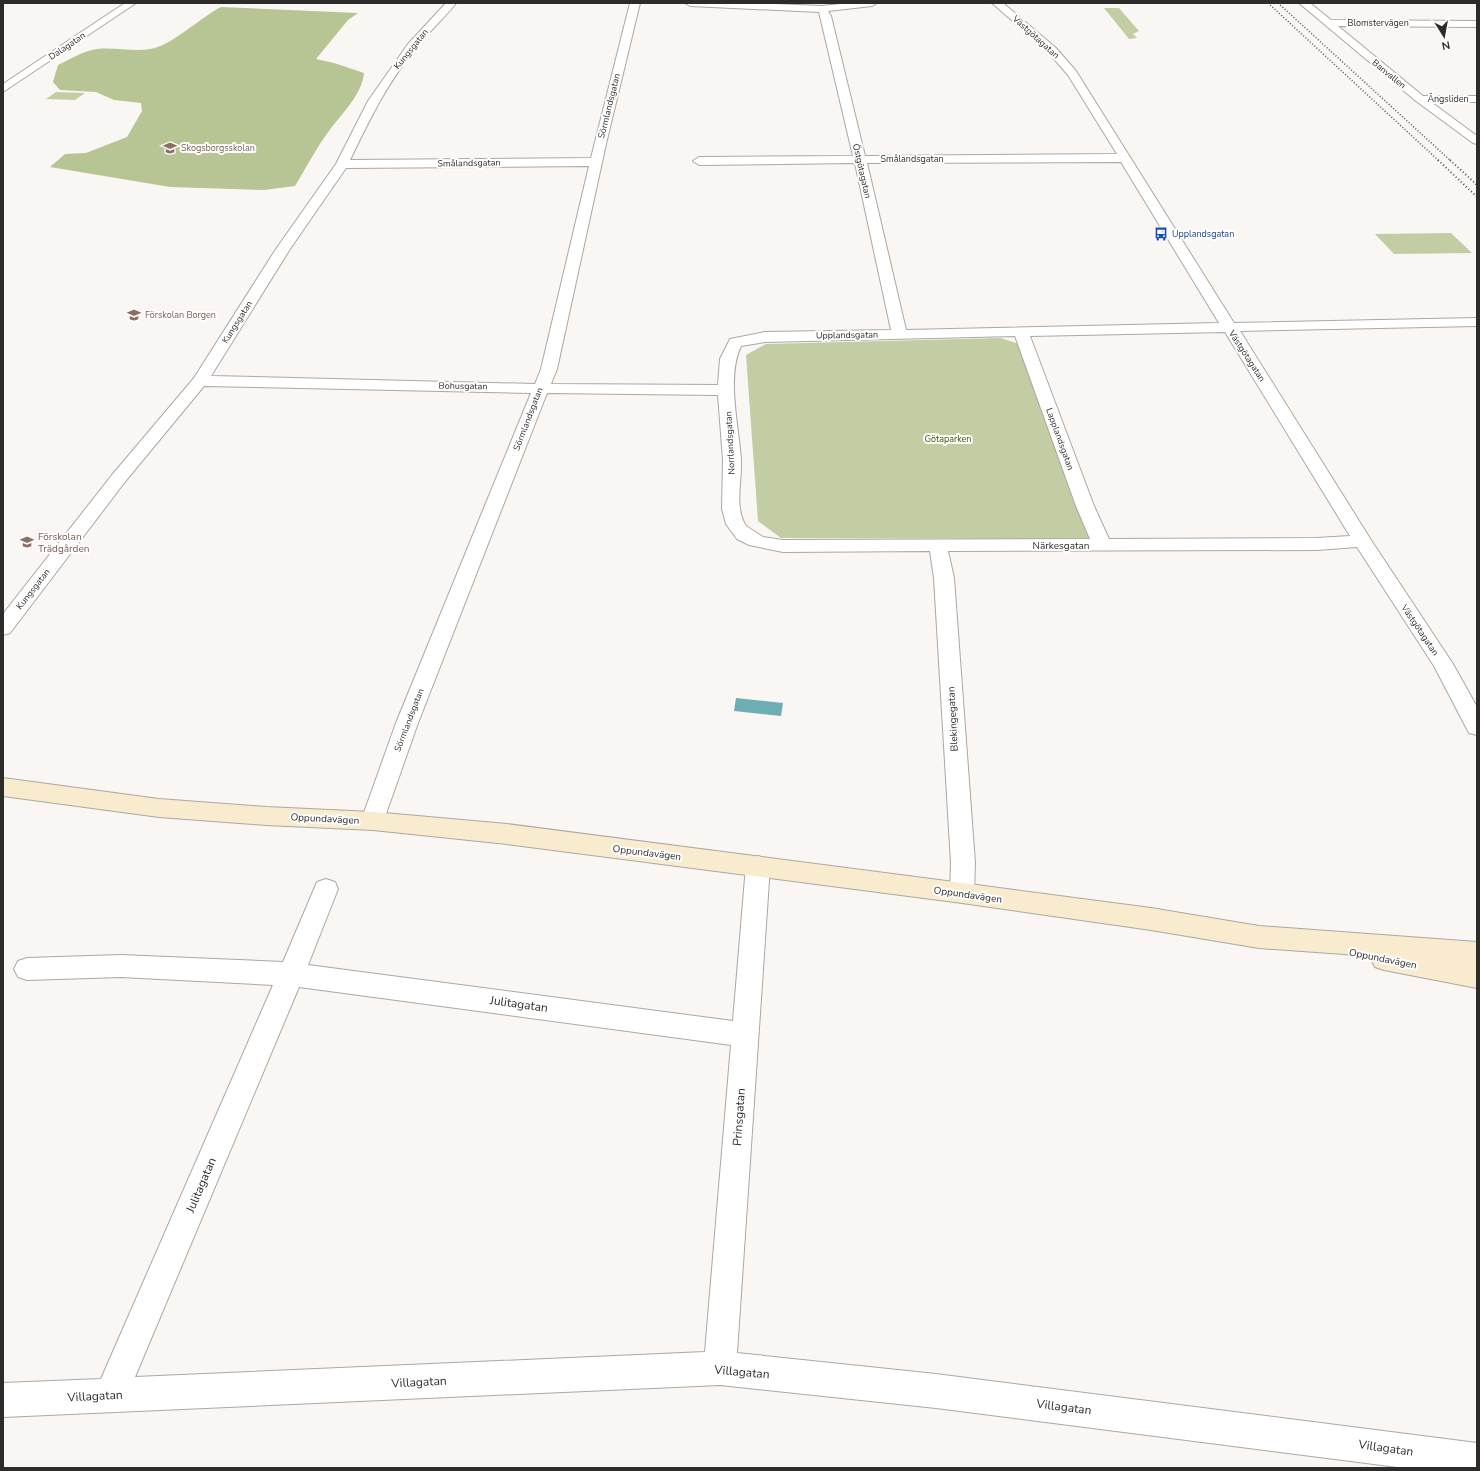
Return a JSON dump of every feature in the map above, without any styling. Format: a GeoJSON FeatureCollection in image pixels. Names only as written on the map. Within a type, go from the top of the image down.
{"type":"FeatureCollection","features":[{"type":"Feature","properties":{"kind":"main road","name":"Oppundavägen"},"geometry":{"type":"LineString","coordinates":[[3,787],[159,808],[266,816],[373,821],[507,834],[758,866],[962,893],[1288,940],[1477,976]]}},
{"type":"Feature","properties":{"kind":"main road","name":"Oppundavägen"},"geometry":{"type":"LineString","coordinates":[[1288,940],[1477,953]]}},
{"type":"Feature","properties":{"kind":"street","name":"Dalagatan"},"geometry":{"type":"LineString","coordinates":[[3,89],[132,3]]}},
{"type":"Feature","properties":{"kind":"street","name":"Kungsgatan"},"geometry":{"type":"LineString","coordinates":[[3,628],[118,479],[200,381],[283,248],[342,164],[373,102],[391,74],[412,46],[451,3]]}},
{"type":"Feature","properties":{"kind":"street","name":"Sörmlandsgatan"},"geometry":{"type":"LineString","coordinates":[[373,821],[407,723],[477,546],[533,411],[540,388],[549,369],[596,162],[635,3]]}},
{"type":"Feature","properties":{"kind":"street"},"geometry":{"type":"LineString","coordinates":[[690,3],[822,9],[872,3]]}},
{"type":"Feature","properties":{"kind":"street","name":"Västgötagatan"},"geometry":{"type":"LineString","coordinates":[[997,3],[1039,37],[1072,73],[1362,541],[1442,664],[1477,727]]}},
{"type":"Feature","properties":{"kind":"street","name":"Banvallen"},"geometry":{"type":"LineString","coordinates":[[1304,3],[1420,99],[1477,141]]}},
{"type":"Feature","properties":{"kind":"street","name":"Östgötagatan"},"geometry":{"type":"LineString","coordinates":[[822,9],[826,16],[844,89],[898,322],[899,334]]}},
{"type":"Feature","properties":{"kind":"street","name":"Blomstervägen"},"geometry":{"type":"LineString","coordinates":[[1327,23],[1477,24]]}},
{"type":"Feature","properties":{"kind":"street"},"geometry":{"type":"LineString","coordinates":[[11,73],[26,73]]}},
{"type":"Feature","properties":{"kind":"street","name":"Ängsliden"},"geometry":{"type":"LineString","coordinates":[[1420,99],[1477,99]]}},
{"type":"Feature","properties":{"kind":"street","name":"Smålandsgatan"},"geometry":{"type":"LineString","coordinates":[[699,161],[1125,158]]}},
{"type":"Feature","properties":{"kind":"street","name":"Smålandsgatan"},"geometry":{"type":"LineString","coordinates":[[342,164],[596,162]]}},
{"type":"Feature","properties":{"kind":"street","name":"Upplandsgatan"},"geometry":{"type":"LineString","coordinates":[[746,339],[765,337],[1228,326],[1477,322]]}},
{"type":"Feature","properties":{"kind":"street","name":"Lapplandsgatan"},"geometry":{"type":"LineString","coordinates":[[1021,332],[1085,506],[1102,545]]}},
{"type":"Feature","properties":{"kind":"street","name":"Norrlandsgatan"},"geometry":{"type":"LineString","coordinates":[[746,339],[735,342],[730,352],[727,365],[727,390],[732,462],[732,512],[736,526],[747,537],[760,542]]}},
{"type":"Feature","properties":{"kind":"street","name":"Bohusgatan"},"geometry":{"type":"LineString","coordinates":[[200,381],[727,390]]}},
{"type":"Feature","properties":{"kind":"street","name":"Närkesgatan"},"geometry":{"type":"LineString","coordinates":[[760,542],[783,546],[938,546],[1317,544],[1362,541]]}},
{"type":"Feature","properties":{"kind":"street","name":"Blekingegatan"},"geometry":{"type":"LineString","coordinates":[[938,546],[944,578],[963,863],[962,893]]}},
{"type":"Feature","properties":{"kind":"street","name":"Prinsgatan"},"geometry":{"type":"LineString","coordinates":[[720,1368],[758,866]]}},
{"type":"Feature","properties":{"kind":"street","name":"Julitagatan"},"geometry":{"type":"LineString","coordinates":[[111,1395],[326,889]]}},
{"type":"Feature","properties":{"kind":"street","name":"Julitagatan"},"geometry":{"type":"LineString","coordinates":[[27,969],[121,966],[291,974],[746,1035]]}},
{"type":"Feature","properties":{"kind":"street","name":"Villagatan"},"geometry":{"type":"LineString","coordinates":[[3,1400],[720,1368],[936,1391],[1477,1460]]}},
{"type":"Feature","properties":{"kind":"green space"},"geometry":{"type":"Polygon","coordinates":[[[221,7],[358,13],[348,20],[316,59],[364,73],[360,89],[351,104],[334,124],[315,151],[295,186],[264,190],[170,187],[50,167],[65,154],[86,153],[127,137],[142,111],[141,103],[114,100],[96,92],[60,90],[53,82],[58,65],[82,53],[97,49],[144,50],[158,47],[167,43],[221,7]]]}},
{"type":"Feature","properties":{"kind":"green space"},"geometry":{"type":"Polygon","coordinates":[[[1104,8],[1119,8],[1139,31],[1133,34],[1137,38],[1129,39],[1104,8]]]}},
{"type":"Feature","properties":{"kind":"green space"},"geometry":{"type":"Polygon","coordinates":[[[56,92],[85,93],[75,100],[46,99],[56,92]]]}},
{"type":"Feature","properties":{"kind":"green space"},"geometry":{"type":"Polygon","coordinates":[[[1451,233],[1472,253],[1394,254],[1375,234],[1451,233]]]}},
{"type":"Feature","properties":{"kind":"green space","name":"Götaparken"},"geometry":{"type":"Polygon","coordinates":[[[1001,338],[1019,344],[1092,539],[781,538],[758,521],[746,355],[766,344],[1001,338]]]}},
{"type":"Feature","properties":{"kind":"water"},"geometry":{"type":"Polygon","coordinates":[[[736,698],[783,703],[781,716],[734,711],[736,698]]]}},
{"type":"Feature","properties":{"kind":"railway"},"geometry":{"type":"LineString","coordinates":[[1268,3],[1439,161]]}},
{"type":"Feature","properties":{"kind":"railway"},"geometry":{"type":"LineString","coordinates":[[1278,3],[1451,161]]}},
{"type":"Feature","properties":{"kind":"railway"},"geometry":{"type":"LineString","coordinates":[[1438,160],[1477,197]]}},
{"type":"Feature","properties":{"kind":"railway"},"geometry":{"type":"LineString","coordinates":[[1450,160],[1477,185]]}},
{"type":"Feature","properties":{"kind":"place","name":"Skogsborgsskolan"},"geometry":{"type":"Point","coordinates":[170,148]}},
{"type":"Feature","properties":{"kind":"place","name":"Upplandsgatan"},"geometry":{"type":"Point","coordinates":[1161,234]}},
{"type":"Feature","properties":{"kind":"place","name":"Förskolan Borgen"},"geometry":{"type":"Point","coordinates":[134,315]}},
{"type":"Feature","properties":{"kind":"place","name":"Förskolan Trädgården"},"geometry":{"type":"Point","coordinates":[27,542]}}]}
